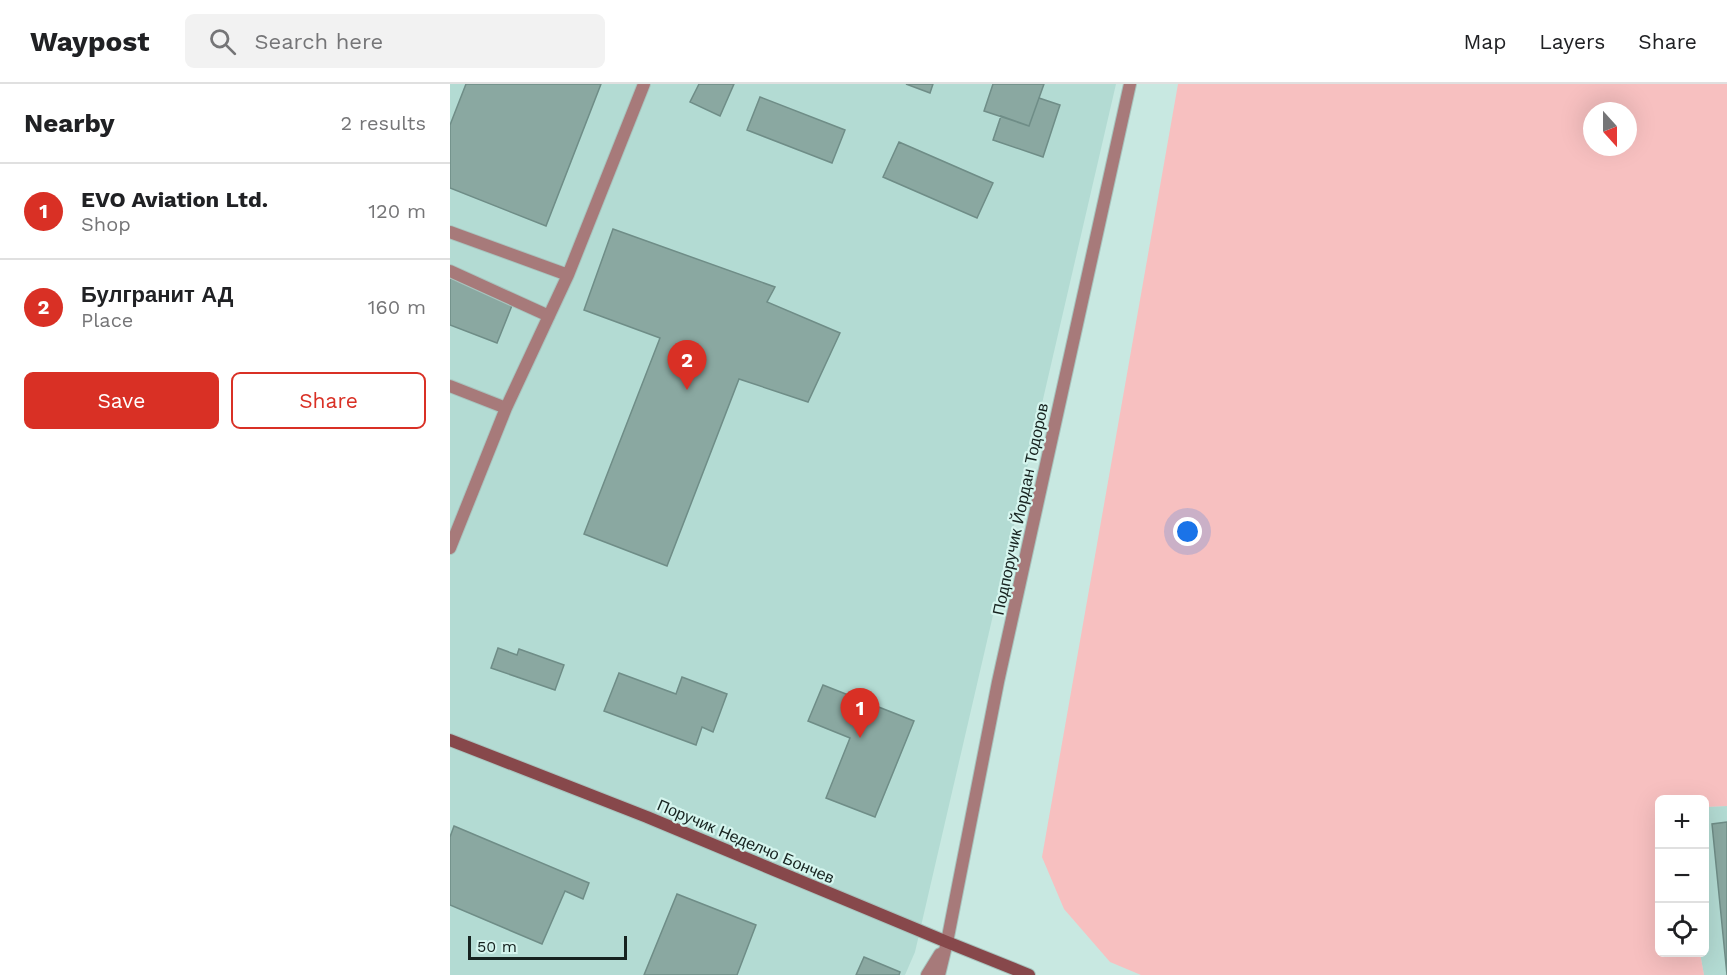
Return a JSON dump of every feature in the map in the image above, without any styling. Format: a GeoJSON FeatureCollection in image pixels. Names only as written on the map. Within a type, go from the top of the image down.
{"type":"FeatureCollection","features":[{"type":"Feature","properties":{"kind":"street"},"geometry":{"type":"LineString","coordinates":[[450,548],[506,408],[568,275],[644,84]]}},
{"type":"Feature","properties":{"kind":"street","name":"Подпоручик Йордан Тодоров"},"geometry":{"type":"LineString","coordinates":[[939,975],[1001,671],[1130,84]]}},
{"type":"Feature","properties":{"kind":"street"},"geometry":{"type":"LineString","coordinates":[[450,232],[568,275]]}},
{"type":"Feature","properties":{"kind":"street"},"geometry":{"type":"LineString","coordinates":[[450,271],[549,316]]}},
{"type":"Feature","properties":{"kind":"street"},"geometry":{"type":"LineString","coordinates":[[450,386],[506,408]]}},
{"type":"Feature","properties":{"kind":"street","name":"Поручик Неделчо Бончев"},"geometry":{"type":"LineString","coordinates":[[450,740],[647,817],[1029,975]]}},
{"type":"Feature","properties":{"kind":"street","name":"Подпоручик Йордан Тодоров"},"geometry":{"type":"LineString","coordinates":[[927,975],[947,942]]}},
{"type":"Feature","properties":{"kind":"shaded area"},"geometry":{"type":"Polygon","coordinates":[[[450,84],[1116,84],[915,952],[905,975],[450,975],[450,84]]]}},
{"type":"Feature","properties":{"kind":"shaded area"},"geometry":{"type":"Polygon","coordinates":[[[1178,84],[1727,84],[1727,806],[1709,807],[1709,795],[1655,795],[1655,957],[1701,957],[1704,975],[1141,975],[1110,962],[1064,909],[1042,857],[1178,84]]]}},
{"type":"Feature","properties":{"kind":"shaded area"},"geometry":{"type":"Polygon","coordinates":[[[1727,806],[1727,975],[1704,975],[1701,957],[1709,957],[1709,807],[1727,806]]]}},
{"type":"Feature","properties":{"kind":"building"},"geometry":{"type":"Polygon","coordinates":[[[466,84],[601,84],[546,226],[450,188],[450,125],[466,84]]]}},
{"type":"Feature","properties":{"kind":"building"},"geometry":{"type":"Polygon","coordinates":[[[699,84],[734,84],[720,116],[690,102],[699,84]]]}},
{"type":"Feature","properties":{"kind":"building"},"geometry":{"type":"Polygon","coordinates":[[[906,84],[933,84],[930,93],[906,84]]]}},
{"type":"Feature","properties":{"kind":"building"},"geometry":{"type":"Polygon","coordinates":[[[993,84],[1044,84],[1029,126],[984,111],[993,84]]]}},
{"type":"Feature","properties":{"kind":"building"},"geometry":{"type":"Polygon","coordinates":[[[760,97],[845,130],[832,163],[747,130],[760,97]]]}},
{"type":"Feature","properties":{"kind":"building"},"geometry":{"type":"Polygon","coordinates":[[[1039,98],[1060,105],[1043,157],[993,140],[1001,116],[1029,126],[1039,98]]]}},
{"type":"Feature","properties":{"kind":"building"},"geometry":{"type":"Polygon","coordinates":[[[899,142],[993,183],[977,218],[883,177],[899,142]]]}},
{"type":"Feature","properties":{"kind":"building"},"geometry":{"type":"Polygon","coordinates":[[[613,229],[775,287],[767,302],[840,333],[808,402],[739,379],[667,566],[584,534],[660,338],[584,310],[613,229]]]}},
{"type":"Feature","properties":{"kind":"building"},"geometry":{"type":"Polygon","coordinates":[[[450,278],[513,303],[497,343],[450,325],[450,278]]]}},
{"type":"Feature","properties":{"kind":"building"},"geometry":{"type":"Polygon","coordinates":[[[498,648],[517,655],[519,649],[564,665],[555,690],[491,668],[498,648]]]}},
{"type":"Feature","properties":{"kind":"building"},"geometry":{"type":"Polygon","coordinates":[[[619,673],[676,694],[682,677],[727,694],[713,732],[702,727],[696,745],[604,711],[619,673]]]}},
{"type":"Feature","properties":{"kind":"building"},"geometry":{"type":"Polygon","coordinates":[[[823,685],[914,721],[875,817],[826,798],[850,738],[808,721],[823,685]]]}},
{"type":"Feature","properties":{"kind":"building"},"geometry":{"type":"Polygon","coordinates":[[[1727,822],[1727,975],[1712,824],[1727,822]]]}},
{"type":"Feature","properties":{"kind":"building"},"geometry":{"type":"Polygon","coordinates":[[[454,826],[589,883],[583,899],[565,891],[542,944],[450,905],[450,837],[454,826]]]}},
{"type":"Feature","properties":{"kind":"building"},"geometry":{"type":"Polygon","coordinates":[[[677,894],[756,925],[737,975],[644,975],[677,894]]]}},
{"type":"Feature","properties":{"kind":"building"},"geometry":{"type":"Polygon","coordinates":[[[864,957],[900,972],[899,975],[856,975],[864,957]]]}},
{"type":"Feature","properties":{"kind":"place","name":"Булгранит АД"},"geometry":{"type":"Point","coordinates":[687,390]}},
{"type":"Feature","properties":{"kind":"place","name":"EVO Aviation Ltd."},"geometry":{"type":"Point","coordinates":[860,738]}}]}
